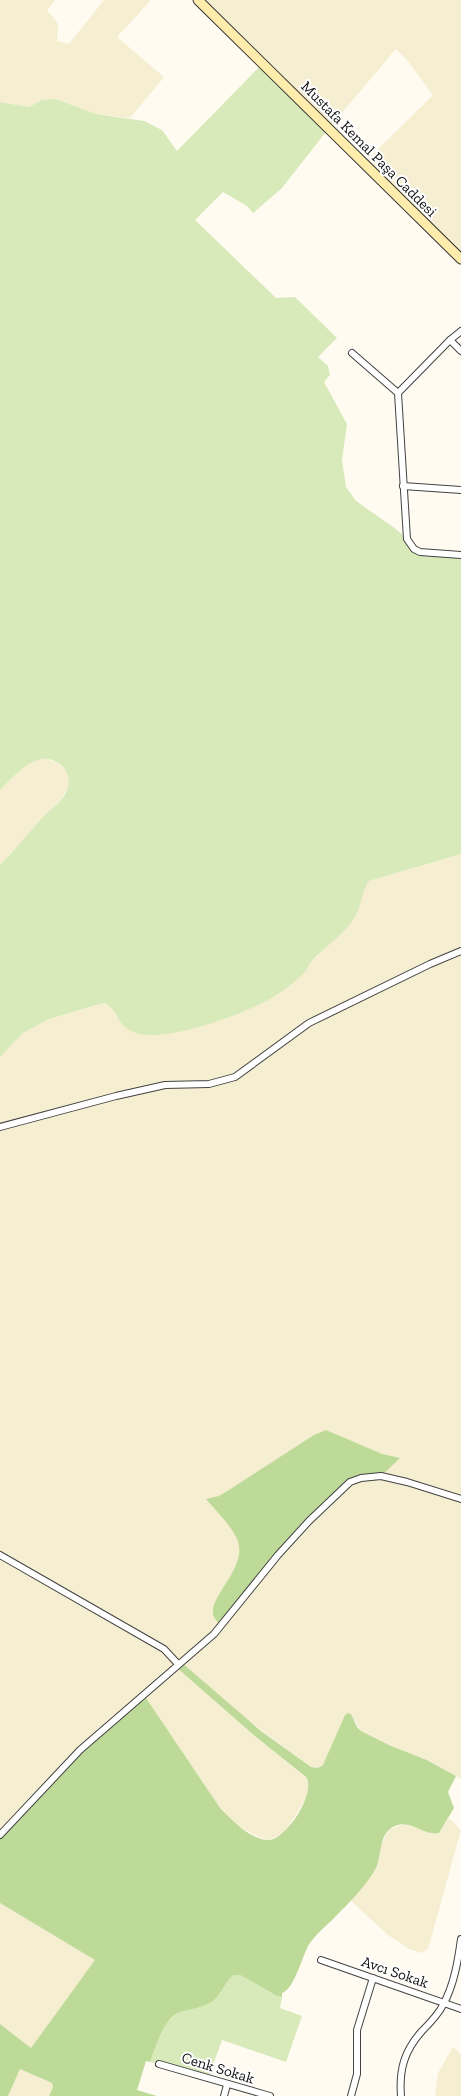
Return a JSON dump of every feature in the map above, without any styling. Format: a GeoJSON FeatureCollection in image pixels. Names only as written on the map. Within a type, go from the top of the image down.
{"type":"FeatureCollection","features":[{"type":"Feature","properties":{"kind":"street","name":"Mustafa Kemal Paşa Caddesi"},"geometry":{"type":"LineString","coordinates":[[198,0],[461,259]]}},
{"type":"Feature","properties":{"kind":"street"},"geometry":{"type":"LineString","coordinates":[[398,393],[450,340],[461,331]]}},
{"type":"Feature","properties":{"kind":"street"},"geometry":{"type":"LineString","coordinates":[[450,340],[461,351]]}},
{"type":"Feature","properties":{"kind":"street"},"geometry":{"type":"LineString","coordinates":[[352,353],[398,393],[406,532],[411,546],[414,550],[429,554],[461,555]]}},
{"type":"Feature","properties":{"kind":"street"},"geometry":{"type":"LineString","coordinates":[[403,486],[461,490]]}},
{"type":"Feature","properties":{"kind":"street"},"geometry":{"type":"LineString","coordinates":[[0,1128],[116,1096],[164,1085],[209,1084],[235,1077],[309,1023],[430,964],[461,951]]}},
{"type":"Feature","properties":{"kind":"street"},"geometry":{"type":"LineString","coordinates":[[0,1835],[80,1750],[214,1634],[278,1556],[350,1482],[374,1475],[406,1482],[461,1499]]}},
{"type":"Feature","properties":{"kind":"street"},"geometry":{"type":"LineString","coordinates":[[0,1555],[164,1649],[178,1664]]}},
{"type":"Feature","properties":{"kind":"street"},"geometry":{"type":"LineString","coordinates":[[401,2096],[401,2070],[406,2054],[416,2037],[435,2017],[444,2003],[453,1979],[461,1939]]}},
{"type":"Feature","properties":{"kind":"street","name":"Avcı Sokak"},"geometry":{"type":"LineString","coordinates":[[321,1960],[461,2009]]}},
{"type":"Feature","properties":{"kind":"street"},"geometry":{"type":"LineString","coordinates":[[351,2096],[357,2074],[358,2030],[373,1978]]}},
{"type":"Feature","properties":{"kind":"street","name":"Cenk Sokak"},"geometry":{"type":"LineString","coordinates":[[159,2064],[270,2096]]}},
{"type":"Feature","properties":{"kind":"street"},"geometry":{"type":"LineString","coordinates":[[224,2096],[227,2084]]}},
{"type":"Feature","properties":{"kind":"shaded area"},"geometry":{"type":"Polygon","coordinates":[[[0,0],[55,0],[47,10],[58,24],[57,41],[69,44],[104,0],[151,0],[117,37],[164,77],[130,118],[96,114],[56,99],[42,100],[29,107],[0,102],[0,0]]]}},
{"type":"Feature","properties":{"kind":"shaded area"},"geometry":{"type":"Polygon","coordinates":[[[198,0],[461,0],[461,259],[364,163],[433,95],[407,60],[396,49],[329,128],[198,0]]]}},
{"type":"Feature","properties":{"kind":"shaded area"},"geometry":{"type":"Polygon","coordinates":[[[46,758],[57,763],[67,772],[69,778],[68,788],[61,799],[0,865],[0,790],[24,766],[32,761],[46,758]]]}},
{"type":"Feature","properties":{"kind":"shaded area"},"geometry":{"type":"Polygon","coordinates":[[[461,854],[461,1779],[428,1760],[389,1745],[361,1731],[354,1720],[337,1736],[323,1765],[318,1768],[311,1767],[176,1667],[256,1737],[309,1780],[310,1785],[308,1795],[285,1832],[269,1840],[259,1837],[236,1825],[220,1808],[0,1835],[0,1057],[23,1033],[49,1019],[103,1003],[111,1006],[116,1017],[186,1029],[230,1017],[278,994],[305,972],[309,964],[343,931],[363,888],[369,881],[461,854]]]}},
{"type":"Feature","properties":{"kind":"shaded area"},"geometry":{"type":"Polygon","coordinates":[[[449,1818],[461,1830],[428,1949],[421,1953],[409,1949],[388,1935],[350,1900],[376,1869],[381,1845],[389,1830],[402,1824],[439,1833],[449,1818]]]}},
{"type":"Feature","properties":{"kind":"shaded area"},"geometry":{"type":"Polygon","coordinates":[[[0,1903],[96,1960],[31,2048],[0,2024],[0,1903]]]}},
{"type":"Feature","properties":{"kind":"shaded area"},"geometry":{"type":"Polygon","coordinates":[[[453,2047],[461,2054],[461,2096],[435,2096],[438,2073],[453,2047]]]}},
{"type":"Feature","properties":{"kind":"shaded area"},"geometry":{"type":"Polygon","coordinates":[[[20,2069],[52,2083],[53,2087],[49,2096],[8,2096],[20,2069]]]}},
{"type":"Feature","properties":{"kind":"green space"},"geometry":{"type":"Polygon","coordinates":[[[263,63],[329,128],[282,188],[253,213],[247,206],[223,192],[195,220],[276,298],[295,297],[337,338],[318,357],[328,366],[330,375],[324,382],[347,424],[342,460],[346,487],[356,501],[396,529],[407,539],[414,549],[461,555],[461,854],[369,881],[364,890],[355,917],[345,930],[310,963],[305,972],[295,981],[278,994],[250,1009],[191,1029],[154,1035],[140,1034],[132,1031],[121,1023],[108,1005],[103,1003],[49,1019],[23,1033],[0,1057],[0,865],[43,817],[63,798],[69,781],[67,772],[63,767],[54,761],[45,759],[37,760],[21,770],[0,790],[0,102],[29,107],[42,100],[56,99],[96,114],[144,121],[162,130],[177,151],[263,63]]]}},
{"type":"Feature","properties":{"kind":"green space"},"geometry":{"type":"Polygon","coordinates":[[[326,1430],[382,1454],[400,1458],[381,1476],[350,1482],[309,1521],[221,1626],[213,1615],[214,1605],[234,1569],[238,1559],[239,1549],[237,1539],[231,1529],[206,1499],[219,1496],[314,1435],[326,1430]]]}},
{"type":"Feature","properties":{"kind":"green space"},"geometry":{"type":"Polygon","coordinates":[[[181,1662],[261,1731],[311,1767],[318,1768],[323,1765],[345,1715],[348,1713],[351,1714],[357,1727],[361,1731],[389,1745],[427,1760],[456,1776],[448,1792],[454,1808],[439,1833],[428,1832],[412,1826],[401,1824],[390,1829],[383,1839],[378,1863],[372,1875],[362,1888],[308,1946],[294,1980],[282,1993],[282,1997],[277,1996],[240,1975],[234,1975],[213,2001],[201,2007],[174,2015],[161,2033],[150,2062],[146,2061],[137,2090],[157,2096],[49,2096],[53,2087],[52,2083],[20,2069],[8,2096],[0,2096],[0,2024],[31,2048],[95,1960],[0,1903],[0,1835],[80,1750],[144,1695],[220,1808],[248,1833],[262,1839],[269,1840],[276,1838],[292,1823],[304,1803],[308,1784],[306,1777],[256,1737],[176,1667],[181,1662]]]}},
{"type":"Feature","properties":{"kind":"green space"},"geometry":{"type":"Polygon","coordinates":[[[234,1975],[240,1975],[277,1996],[282,1997],[280,2008],[302,2016],[286,2062],[222,2040],[208,2079],[150,2062],[161,2033],[169,2020],[180,2012],[201,2007],[213,2001],[234,1975]]]}}]}
